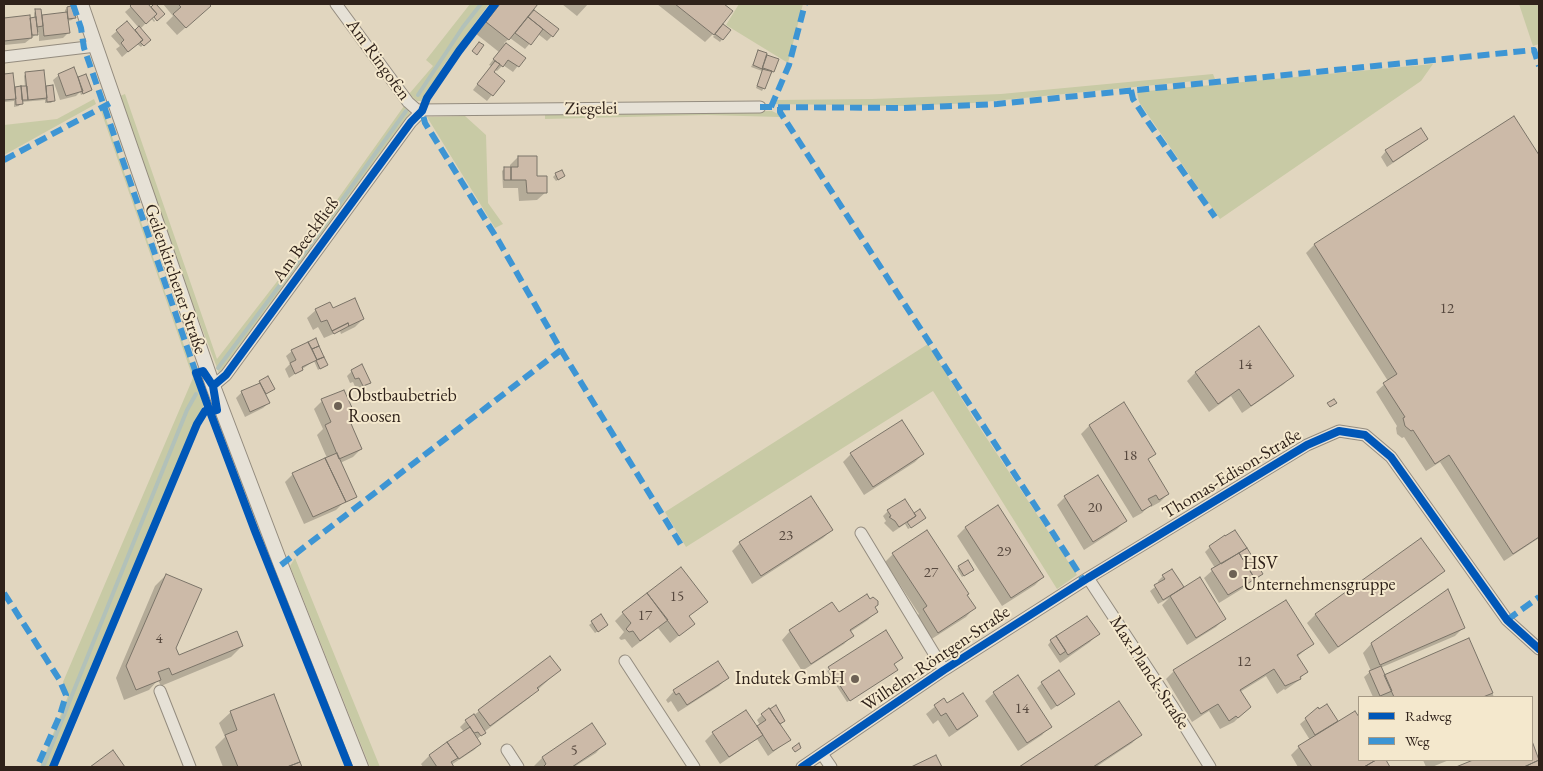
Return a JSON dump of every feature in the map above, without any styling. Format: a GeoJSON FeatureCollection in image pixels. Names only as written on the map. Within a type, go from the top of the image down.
{"type":"FeatureCollection","features":[{"type":"Feature","properties":{"kind":"street"},"geometry":{"type":"LineString","coordinates":[[83,8],[96,4]]}},
{"type":"Feature","properties":{"kind":"street","name":"Am Ringofen"},"geometry":{"type":"LineString","coordinates":[[336,4],[412,107],[422,111]]}},
{"type":"Feature","properties":{"kind":"street","name":"Geilenkirchener Straße"},"geometry":{"type":"LineString","coordinates":[[83,8],[213,386],[281,565],[362,767]]}},
{"type":"Feature","properties":{"kind":"street"},"geometry":{"type":"LineString","coordinates":[[4,57],[96,46]]}},
{"type":"Feature","properties":{"kind":"street","name":"Ziegelei"},"geometry":{"type":"LineString","coordinates":[[422,111],[760,107]]}},
{"type":"Feature","properties":{"kind":"street","name":"Am Beeckfließ"},"geometry":{"type":"LineString","coordinates":[[213,386],[226,375],[411,122],[422,111]]}},
{"type":"Feature","properties":{"kind":"street","name":"Thomas-Edison-Straße"},"geometry":{"type":"LineString","coordinates":[[1088,578],[1307,445],[1339,432],[1365,435],[1391,456],[1508,620],[1539,650]]}},
{"type":"Feature","properties":{"kind":"street","name":"Wilhelm-Röntgen-Straße"},"geometry":{"type":"LineString","coordinates":[[861,533],[944,670]]}},
{"type":"Feature","properties":{"kind":"street","name":"Wilhelm-Röntgen-Straße"},"geometry":{"type":"LineString","coordinates":[[802,767],[944,670],[1088,578]]}},
{"type":"Feature","properties":{"kind":"street","name":"Max-Planck-Straße"},"geometry":{"type":"LineString","coordinates":[[1088,578],[1210,767]]}},
{"type":"Feature","properties":{"kind":"street"},"geometry":{"type":"LineString","coordinates":[[625,661],[694,767]]}},
{"type":"Feature","properties":{"kind":"street"},"geometry":{"type":"LineString","coordinates":[[160,691],[190,767]]}},
{"type":"Feature","properties":{"kind":"street"},"geometry":{"type":"LineString","coordinates":[[507,750],[518,767]]}},
{"type":"Feature","properties":{"kind":"street"},"geometry":{"type":"LineString","coordinates":[[822,754],[831,767]]}},
{"type":"Feature","properties":{"kind":"green space"},"geometry":{"type":"Polygon","coordinates":[[[470,4],[489,4],[444,65],[423,101],[417,101],[409,94],[433,66],[426,60],[470,4]]]}},
{"type":"Feature","properties":{"kind":"green space"},"geometry":{"type":"Polygon","coordinates":[[[739,4],[803,4],[788,63],[726,25],[739,4]]]}},
{"type":"Feature","properties":{"kind":"green space"},"geometry":{"type":"Polygon","coordinates":[[[1519,4],[1539,4],[1539,44],[1533,46],[1519,4]]]}},
{"type":"Feature","properties":{"kind":"green space"},"geometry":{"type":"Polygon","coordinates":[[[1433,64],[1421,81],[1220,219],[1139,102],[1137,92],[1433,64]]]}},
{"type":"Feature","properties":{"kind":"green space"},"geometry":{"type":"Polygon","coordinates":[[[1213,74],[1215,79],[973,103],[903,106],[774,104],[775,100],[872,99],[1001,94],[1213,74]]]}},
{"type":"Feature","properties":{"kind":"green space"},"geometry":{"type":"Polygon","coordinates":[[[125,94],[217,359],[300,252],[404,106],[410,113],[410,117],[219,373],[169,242],[120,96],[125,94]]]}},
{"type":"Feature","properties":{"kind":"green space"},"geometry":{"type":"Polygon","coordinates":[[[94,99],[96,104],[4,155],[4,125],[57,119],[94,99]]]}},
{"type":"Feature","properties":{"kind":"green space"},"geometry":{"type":"Polygon","coordinates":[[[103,110],[172,313],[205,402],[50,767],[40,767],[68,696],[63,682],[193,378],[101,111],[103,110]]]}},
{"type":"Feature","properties":{"kind":"green space"},"geometry":{"type":"Polygon","coordinates":[[[772,111],[780,117],[707,115],[545,119],[545,114],[772,111]]]}},
{"type":"Feature","properties":{"kind":"green space"},"geometry":{"type":"Polygon","coordinates":[[[465,116],[486,135],[488,203],[503,224],[495,228],[427,117],[465,116]]]}},
{"type":"Feature","properties":{"kind":"green space"},"geometry":{"type":"Polygon","coordinates":[[[928,344],[974,419],[1077,575],[1057,589],[933,391],[686,547],[665,512],[928,344]]]}},
{"type":"Feature","properties":{"kind":"green space"},"geometry":{"type":"Polygon","coordinates":[[[295,558],[380,767],[370,767],[290,566],[295,558]]]}},
{"type":"Feature","properties":{"kind":"building"},"geometry":{"type":"Polygon","coordinates":[[[132,4],[148,4],[157,14],[146,24],[130,6],[132,4]]]}},
{"type":"Feature","properties":{"kind":"building"},"geometry":{"type":"Polygon","coordinates":[[[154,4],[165,14],[157,21],[154,17],[157,14],[151,7],[154,4]]]}},
{"type":"Feature","properties":{"kind":"building"},"geometry":{"type":"Polygon","coordinates":[[[178,4],[209,4],[211,6],[186,28],[173,14],[181,7],[178,4]]]}},
{"type":"Feature","properties":{"kind":"building"},"geometry":{"type":"Polygon","coordinates":[[[500,4],[538,4],[509,40],[486,22],[500,4]]]}},
{"type":"Feature","properties":{"kind":"building"},"geometry":{"type":"Polygon","coordinates":[[[675,4],[724,4],[733,11],[714,35],[675,4]]]}},
{"type":"Feature","properties":{"kind":"building"},"geometry":{"type":"Polygon","coordinates":[[[71,6],[76,18],[68,19],[67,7],[71,6]]]}},
{"type":"Feature","properties":{"kind":"building"},"geometry":{"type":"Polygon","coordinates":[[[35,9],[41,9],[43,26],[37,27],[35,9]]]}},
{"type":"Feature","properties":{"kind":"building"},"geometry":{"type":"Polygon","coordinates":[[[534,10],[559,29],[553,37],[528,17],[534,10]]]}},
{"type":"Feature","properties":{"kind":"building"},"geometry":{"type":"Polygon","coordinates":[[[67,12],[70,33],[44,36],[42,15],[67,12]]]}},
{"type":"Feature","properties":{"kind":"building"},"geometry":{"type":"Polygon","coordinates":[[[30,15],[32,38],[4,41],[4,18],[30,15]]]}},
{"type":"Feature","properties":{"kind":"building"},"geometry":{"type":"Polygon","coordinates":[[[36,17],[38,35],[32,35],[30,18],[36,17]]]}},
{"type":"Feature","properties":{"kind":"building"},"geometry":{"type":"Polygon","coordinates":[[[528,17],[543,29],[531,45],[515,33],[528,17]]]}},
{"type":"Feature","properties":{"kind":"building"},"geometry":{"type":"Polygon","coordinates":[[[127,21],[143,40],[128,52],[121,43],[124,40],[116,30],[127,21]]]}},
{"type":"Feature","properties":{"kind":"building"},"geometry":{"type":"Polygon","coordinates":[[[723,24],[731,30],[723,40],[715,34],[723,24]]]}},
{"type":"Feature","properties":{"kind":"building"},"geometry":{"type":"Polygon","coordinates":[[[139,26],[151,40],[144,46],[140,42],[143,40],[135,30],[139,26]]]}},
{"type":"Feature","properties":{"kind":"building"},"geometry":{"type":"Polygon","coordinates":[[[479,42],[484,45],[477,55],[472,51],[479,42]]]}},
{"type":"Feature","properties":{"kind":"building"},"geometry":{"type":"Polygon","coordinates":[[[506,43],[526,58],[519,67],[508,60],[503,67],[493,59],[506,43]]]}},
{"type":"Feature","properties":{"kind":"building"},"geometry":{"type":"Polygon","coordinates":[[[758,50],[767,53],[762,69],[753,65],[758,50]]]}},
{"type":"Feature","properties":{"kind":"building"},"geometry":{"type":"Polygon","coordinates":[[[767,55],[779,59],[774,72],[762,69],[767,55]]]}},
{"type":"Feature","properties":{"kind":"building"},"geometry":{"type":"Polygon","coordinates":[[[495,61],[500,64],[494,72],[505,81],[493,96],[477,84],[495,61]]]}},
{"type":"Feature","properties":{"kind":"building"},"geometry":{"type":"Polygon","coordinates":[[[74,67],[83,91],[66,96],[58,74],[74,67]]]}},
{"type":"Feature","properties":{"kind":"building"},"geometry":{"type":"Polygon","coordinates":[[[763,68],[772,71],[765,89],[757,86],[763,68]]]}},
{"type":"Feature","properties":{"kind":"building"},"geometry":{"type":"Polygon","coordinates":[[[44,70],[47,98],[28,100],[25,72],[44,70]]]}},
{"type":"Feature","properties":{"kind":"building"},"geometry":{"type":"Polygon","coordinates":[[[13,73],[16,99],[4,100],[4,74],[13,73]]]}},
{"type":"Feature","properties":{"kind":"building"},"geometry":{"type":"Polygon","coordinates":[[[86,74],[92,90],[83,94],[78,77],[86,74]]]}},
{"type":"Feature","properties":{"kind":"building"},"geometry":{"type":"Polygon","coordinates":[[[53,85],[55,101],[47,102],[46,86],[53,85]]]}},
{"type":"Feature","properties":{"kind":"building"},"geometry":{"type":"Polygon","coordinates":[[[21,86],[23,104],[16,105],[15,87],[21,86]]]}},
{"type":"Feature","properties":{"kind":"building"},"geometry":{"type":"Polygon","coordinates":[[[21,86],[27,86],[28,100],[22,100],[21,86]]]}},
{"type":"Feature","properties":{"kind":"building"},"geometry":{"type":"Polygon","coordinates":[[[1514,116],[1539,155],[1539,537],[1513,554],[1449,455],[1435,464],[1413,430],[1411,431],[1405,426],[1403,418],[1405,417],[1383,383],[1397,374],[1314,244],[1514,116]]]}},
{"type":"Feature","properties":{"kind":"building"},"geometry":{"type":"Polygon","coordinates":[[[1421,128],[1428,139],[1393,162],[1385,150],[1421,128]]]}},
{"type":"Feature","properties":{"kind":"building"},"geometry":{"type":"Polygon","coordinates":[[[518,156],[537,156],[537,176],[547,176],[547,193],[527,193],[526,180],[511,180],[511,167],[518,167],[518,156]]]}},
{"type":"Feature","properties":{"kind":"building"},"geometry":{"type":"Polygon","coordinates":[[[504,167],[511,167],[511,180],[504,180],[504,167]]]}},
{"type":"Feature","properties":{"kind":"building"},"geometry":{"type":"Polygon","coordinates":[[[562,170],[565,176],[558,180],[555,173],[562,170]]]}},
{"type":"Feature","properties":{"kind":"building"},"geometry":{"type":"Polygon","coordinates":[[[355,298],[364,319],[349,326],[348,323],[332,331],[327,320],[321,322],[315,309],[330,302],[333,308],[355,298]]]}},
{"type":"Feature","properties":{"kind":"building"},"geometry":{"type":"Polygon","coordinates":[[[348,323],[349,326],[334,334],[332,331],[348,323]]]}},
{"type":"Feature","properties":{"kind":"building"},"geometry":{"type":"Polygon","coordinates":[[[1259,326],[1294,376],[1251,406],[1239,389],[1218,404],[1195,372],[1259,326]]]}},
{"type":"Feature","properties":{"kind":"building"},"geometry":{"type":"Polygon","coordinates":[[[316,338],[319,346],[312,349],[308,342],[316,338]]]}},
{"type":"Feature","properties":{"kind":"building"},"geometry":{"type":"Polygon","coordinates":[[[308,342],[317,360],[302,367],[303,370],[295,374],[290,363],[296,360],[291,350],[308,342]]]}},
{"type":"Feature","properties":{"kind":"building"},"geometry":{"type":"Polygon","coordinates":[[[319,346],[324,357],[317,360],[312,349],[319,346]]]}},
{"type":"Feature","properties":{"kind":"building"},"geometry":{"type":"Polygon","coordinates":[[[324,357],[328,365],[320,369],[316,360],[324,357]]]}},
{"type":"Feature","properties":{"kind":"building"},"geometry":{"type":"Polygon","coordinates":[[[362,364],[371,383],[363,386],[359,378],[355,379],[351,370],[362,364]]]}},
{"type":"Feature","properties":{"kind":"building"},"geometry":{"type":"Polygon","coordinates":[[[268,376],[275,389],[266,394],[259,381],[268,376]]]}},
{"type":"Feature","properties":{"kind":"building"},"geometry":{"type":"Polygon","coordinates":[[[260,383],[270,403],[250,412],[241,391],[260,383]]]}},
{"type":"Feature","properties":{"kind":"building"},"geometry":{"type":"Polygon","coordinates":[[[344,390],[354,412],[352,413],[354,417],[349,419],[362,449],[339,459],[325,425],[331,422],[321,399],[344,390]]]}},
{"type":"Feature","properties":{"kind":"building"},"geometry":{"type":"Polygon","coordinates":[[[1334,399],[1337,403],[1330,407],[1327,403],[1334,399]]]}},
{"type":"Feature","properties":{"kind":"building"},"geometry":{"type":"Polygon","coordinates":[[[1124,402],[1156,454],[1148,459],[1169,494],[1159,500],[1156,495],[1148,499],[1152,505],[1142,511],[1089,425],[1124,402]]]}},
{"type":"Feature","properties":{"kind":"building"},"geometry":{"type":"Polygon","coordinates":[[[902,420],[924,454],[873,487],[850,453],[902,420]]]}},
{"type":"Feature","properties":{"kind":"building"},"geometry":{"type":"Polygon","coordinates":[[[337,453],[357,497],[346,502],[325,458],[337,453]]]}},
{"type":"Feature","properties":{"kind":"building"},"geometry":{"type":"Polygon","coordinates":[[[325,458],[346,502],[313,517],[292,473],[325,458]]]}},
{"type":"Feature","properties":{"kind":"building"},"geometry":{"type":"Polygon","coordinates":[[[1098,475],[1127,521],[1093,542],[1064,496],[1098,475]]]}},
{"type":"Feature","properties":{"kind":"building"},"geometry":{"type":"Polygon","coordinates":[[[811,496],[833,530],[761,576],[739,542],[811,496]]]}},
{"type":"Feature","properties":{"kind":"building"},"geometry":{"type":"Polygon","coordinates":[[[905,499],[916,516],[899,527],[889,517],[891,516],[887,510],[905,499]]]}},
{"type":"Feature","properties":{"kind":"building"},"geometry":{"type":"Polygon","coordinates":[[[998,505],[1044,577],[1011,598],[965,527],[998,505]]]}},
{"type":"Feature","properties":{"kind":"building"},"geometry":{"type":"Polygon","coordinates":[[[920,509],[926,518],[911,528],[907,522],[916,516],[914,513],[920,509]]]}},
{"type":"Feature","properties":{"kind":"building"},"geometry":{"type":"Polygon","coordinates":[[[927,530],[969,594],[967,595],[976,608],[938,633],[923,609],[927,606],[892,553],[927,530]]]}},
{"type":"Feature","properties":{"kind":"building"},"geometry":{"type":"Polygon","coordinates":[[[1235,530],[1247,548],[1221,564],[1209,546],[1235,530]]]}},
{"type":"Feature","properties":{"kind":"building"},"geometry":{"type":"Polygon","coordinates":[[[1421,538],[1445,571],[1338,647],[1315,614],[1421,538]]]}},
{"type":"Feature","properties":{"kind":"building"},"geometry":{"type":"Polygon","coordinates":[[[1247,548],[1263,574],[1255,579],[1239,553],[1247,548]]]}},
{"type":"Feature","properties":{"kind":"building","name":"HSV Unternehmensgruppe"},"geometry":{"type":"Polygon","coordinates":[[[1239,553],[1255,579],[1228,595],[1211,569],[1239,553]]]}},
{"type":"Feature","properties":{"kind":"building"},"geometry":{"type":"Polygon","coordinates":[[[968,560],[974,570],[964,576],[958,566],[968,560]]]}},
{"type":"Feature","properties":{"kind":"building"},"geometry":{"type":"Polygon","coordinates":[[[681,567],[708,602],[689,616],[695,624],[679,636],[647,593],[681,567]]]}},
{"type":"Feature","properties":{"kind":"building"},"geometry":{"type":"Polygon","coordinates":[[[1172,569],[1184,587],[1163,600],[1154,585],[1165,579],[1162,575],[1172,569]]]}},
{"type":"Feature","properties":{"kind":"building"},"geometry":{"type":"Polygon","coordinates":[[[166,574],[202,589],[176,648],[179,655],[237,631],[243,646],[172,675],[169,668],[158,672],[161,680],[136,690],[126,666],[166,574]]]}},
{"type":"Feature","properties":{"kind":"building"},"geometry":{"type":"Polygon","coordinates":[[[1200,577],[1226,619],[1196,638],[1170,596],[1200,577]]]}},
{"type":"Feature","properties":{"kind":"building"},"geometry":{"type":"Polygon","coordinates":[[[1448,589],[1465,628],[1380,665],[1371,643],[1448,589]]]}},
{"type":"Feature","properties":{"kind":"building"},"geometry":{"type":"Polygon","coordinates":[[[647,593],[668,620],[640,641],[633,631],[629,632],[626,629],[631,623],[622,612],[647,593]]]}},
{"type":"Feature","properties":{"kind":"building"},"geometry":{"type":"Polygon","coordinates":[[[867,594],[870,599],[873,597],[878,601],[878,605],[875,607],[878,612],[850,630],[854,636],[811,664],[789,630],[832,602],[839,612],[867,594]]]}},
{"type":"Feature","properties":{"kind":"building"},"geometry":{"type":"Polygon","coordinates":[[[1286,600],[1314,644],[1297,655],[1308,672],[1300,677],[1301,679],[1285,686],[1274,669],[1240,690],[1251,707],[1238,718],[1236,716],[1229,721],[1218,704],[1201,714],[1173,670],[1286,600]]]}},
{"type":"Feature","properties":{"kind":"building"},"geometry":{"type":"Polygon","coordinates":[[[601,614],[608,625],[598,632],[591,621],[601,614]]]}},
{"type":"Feature","properties":{"kind":"building"},"geometry":{"type":"Polygon","coordinates":[[[1087,616],[1100,634],[1068,655],[1056,636],[1087,616]]]}},
{"type":"Feature","properties":{"kind":"building"},"geometry":{"type":"Polygon","coordinates":[[[886,630],[903,658],[894,664],[898,670],[850,701],[828,667],[886,630]]]}},
{"type":"Feature","properties":{"kind":"building"},"geometry":{"type":"Polygon","coordinates":[[[1056,636],[1066,651],[1060,655],[1050,640],[1056,636]]]}},
{"type":"Feature","properties":{"kind":"building"},"geometry":{"type":"Polygon","coordinates":[[[1469,638],[1493,693],[1486,696],[1394,696],[1384,675],[1469,638]]]}},
{"type":"Feature","properties":{"kind":"building"},"geometry":{"type":"Polygon","coordinates":[[[550,656],[561,670],[537,688],[539,690],[490,726],[478,710],[550,656]]]}},
{"type":"Feature","properties":{"kind":"building"},"geometry":{"type":"Polygon","coordinates":[[[718,661],[729,678],[687,705],[679,693],[676,695],[673,690],[718,661]]]}},
{"type":"Feature","properties":{"kind":"building"},"geometry":{"type":"Polygon","coordinates":[[[1381,666],[1392,691],[1380,696],[1369,671],[1381,666]]]}},
{"type":"Feature","properties":{"kind":"building"},"geometry":{"type":"Polygon","coordinates":[[[1059,670],[1075,694],[1057,706],[1041,682],[1059,670]]]}},
{"type":"Feature","properties":{"kind":"building"},"geometry":{"type":"Polygon","coordinates":[[[1018,675],[1052,727],[1027,743],[993,692],[1018,675]]]}},
{"type":"Feature","properties":{"kind":"building"},"geometry":{"type":"Polygon","coordinates":[[[963,693],[978,716],[957,730],[946,713],[941,716],[934,705],[944,698],[947,703],[963,693]]]}},
{"type":"Feature","properties":{"kind":"building"},"geometry":{"type":"Polygon","coordinates":[[[274,694],[300,762],[287,767],[238,767],[225,735],[237,730],[230,711],[274,694]]]}},
{"type":"Feature","properties":{"kind":"building"},"geometry":{"type":"Polygon","coordinates":[[[1119,701],[1142,735],[1093,767],[1019,767],[1119,701]]]}},
{"type":"Feature","properties":{"kind":"building"},"geometry":{"type":"Polygon","coordinates":[[[1327,704],[1338,721],[1315,735],[1305,718],[1318,707],[1319,709],[1327,704]]]}},
{"type":"Feature","properties":{"kind":"building"},"geometry":{"type":"Polygon","coordinates":[[[776,705],[785,721],[780,724],[770,709],[776,705]]]}},
{"type":"Feature","properties":{"kind":"building"},"geometry":{"type":"Polygon","coordinates":[[[769,708],[791,740],[773,751],[757,726],[766,720],[761,714],[769,708]]]}},
{"type":"Feature","properties":{"kind":"building"},"geometry":{"type":"Polygon","coordinates":[[[746,710],[763,735],[729,757],[712,732],[746,710]]]}},
{"type":"Feature","properties":{"kind":"building"},"geometry":{"type":"Polygon","coordinates":[[[1355,711],[1358,716],[1358,761],[1374,761],[1364,767],[1312,767],[1298,746],[1355,711]]]}},
{"type":"Feature","properties":{"kind":"building"},"geometry":{"type":"Polygon","coordinates":[[[474,714],[486,733],[481,736],[478,732],[474,733],[465,720],[474,714]]]}},
{"type":"Feature","properties":{"kind":"building"},"geometry":{"type":"Polygon","coordinates":[[[592,723],[606,744],[572,767],[543,767],[546,764],[542,757],[592,723]]]}},
{"type":"Feature","properties":{"kind":"building"},"geometry":{"type":"Polygon","coordinates":[[[470,727],[481,744],[459,759],[447,742],[470,727]]]}},
{"type":"Feature","properties":{"kind":"building"},"geometry":{"type":"Polygon","coordinates":[[[447,742],[458,758],[451,762],[454,767],[437,767],[429,755],[447,742]]]}},
{"type":"Feature","properties":{"kind":"building"},"geometry":{"type":"Polygon","coordinates":[[[799,743],[801,748],[795,752],[792,748],[799,743]]]}},
{"type":"Feature","properties":{"kind":"building"},"geometry":{"type":"Polygon","coordinates":[[[1533,744],[1539,760],[1524,767],[1456,767],[1471,761],[1533,761],[1533,744]]]}},
{"type":"Feature","properties":{"kind":"building"},"geometry":{"type":"Polygon","coordinates":[[[113,750],[125,767],[90,767],[113,750]]]}},
{"type":"Feature","properties":{"kind":"building"},"geometry":{"type":"Polygon","coordinates":[[[936,755],[942,767],[911,767],[936,755]]]}},
{"type":"Feature","properties":{"kind":"building"},"geometry":{"type":"Polygon","coordinates":[[[1539,760],[1539,767],[1524,767],[1539,760]]]}},
{"type":"Feature","properties":{"kind":"building"},"geometry":{"type":"Polygon","coordinates":[[[1374,761],[1387,761],[1390,767],[1364,767],[1374,761]]]}},
{"type":"Feature","properties":{"kind":"building"},"geometry":{"type":"Polygon","coordinates":[[[300,762],[302,767],[287,767],[300,762]]]}},
{"type":"Feature","properties":{"kind":"waterway"},"geometry":{"type":"LineString","coordinates":[[418,95],[463,27],[481,4]]}},
{"type":"Feature","properties":{"kind":"waterway"},"geometry":{"type":"LineString","coordinates":[[218,368],[406,111]]}},
{"type":"Feature","properties":{"kind":"waterway"},"geometry":{"type":"LineString","coordinates":[[43,767],[187,410],[196,394]]}},
{"type":"Feature","properties":{"kind":"marked path"},"geometry":{"type":"LineString","coordinates":[[73,4],[81,28],[84,48],[197,376]]}},
{"type":"Feature","properties":{"kind":"marked path"},"geometry":{"type":"LineString","coordinates":[[771,107],[789,65],[805,4]]}},
{"type":"Feature","properties":{"kind":"marked path"},"geometry":{"type":"LineString","coordinates":[[760,107],[904,108],[997,104],[1534,50],[1539,66]]}},
{"type":"Feature","properties":{"kind":"marked path"},"geometry":{"type":"LineString","coordinates":[[1131,90],[1133,99],[1146,119],[1215,217]]}},
{"type":"Feature","properties":{"kind":"marked path"},"geometry":{"type":"LineString","coordinates":[[4,160],[114,101]]}},
{"type":"Feature","properties":{"kind":"marked path"},"geometry":{"type":"LineString","coordinates":[[780,107],[780,112],[1084,581]]}},
{"type":"Feature","properties":{"kind":"marked path"},"geometry":{"type":"LineString","coordinates":[[281,565],[561,350],[498,240],[425,123],[422,111]]}},
{"type":"Feature","properties":{"kind":"marked path"},"geometry":{"type":"LineString","coordinates":[[561,350],[681,545]]}},
{"type":"Feature","properties":{"kind":"marked path"},"geometry":{"type":"LineString","coordinates":[[4,593],[59,679],[66,695],[60,715],[37,767]]}},
{"type":"Feature","properties":{"kind":"marked path"},"geometry":{"type":"LineString","coordinates":[[1507,620],[1539,597]]}},
{"type":"Feature","properties":{"kind":"cycle path"},"geometry":{"type":"LineString","coordinates":[[213,386],[226,375],[411,122],[422,111],[427,98],[459,51],[495,4]]}},
{"type":"Feature","properties":{"kind":"cycle path"},"geometry":{"type":"LineString","coordinates":[[210,412],[217,410],[213,386],[203,371],[196,373],[209,409],[255,531],[349,767]]}},
{"type":"Feature","properties":{"kind":"cycle path"},"geometry":{"type":"LineString","coordinates":[[53,767],[197,424],[205,411],[209,409]]}},
{"type":"Feature","properties":{"kind":"cycle path"},"geometry":{"type":"LineString","coordinates":[[802,767],[944,670],[1088,578],[1307,445],[1339,431],[1365,435],[1391,457],[1507,620],[1539,649]]}},
{"type":"Feature","properties":{"kind":"place","name":"Obstbaubetrieb Roosen"},"geometry":{"type":"Point","coordinates":[338,406]}},
{"type":"Feature","properties":{"kind":"place","name":"HSV Unternehmensgruppe"},"geometry":{"type":"Point","coordinates":[1233,574]}},
{"type":"Feature","properties":{"kind":"place","name":"Indutek GmbH"},"geometry":{"type":"Point","coordinates":[855,679]}}]}
